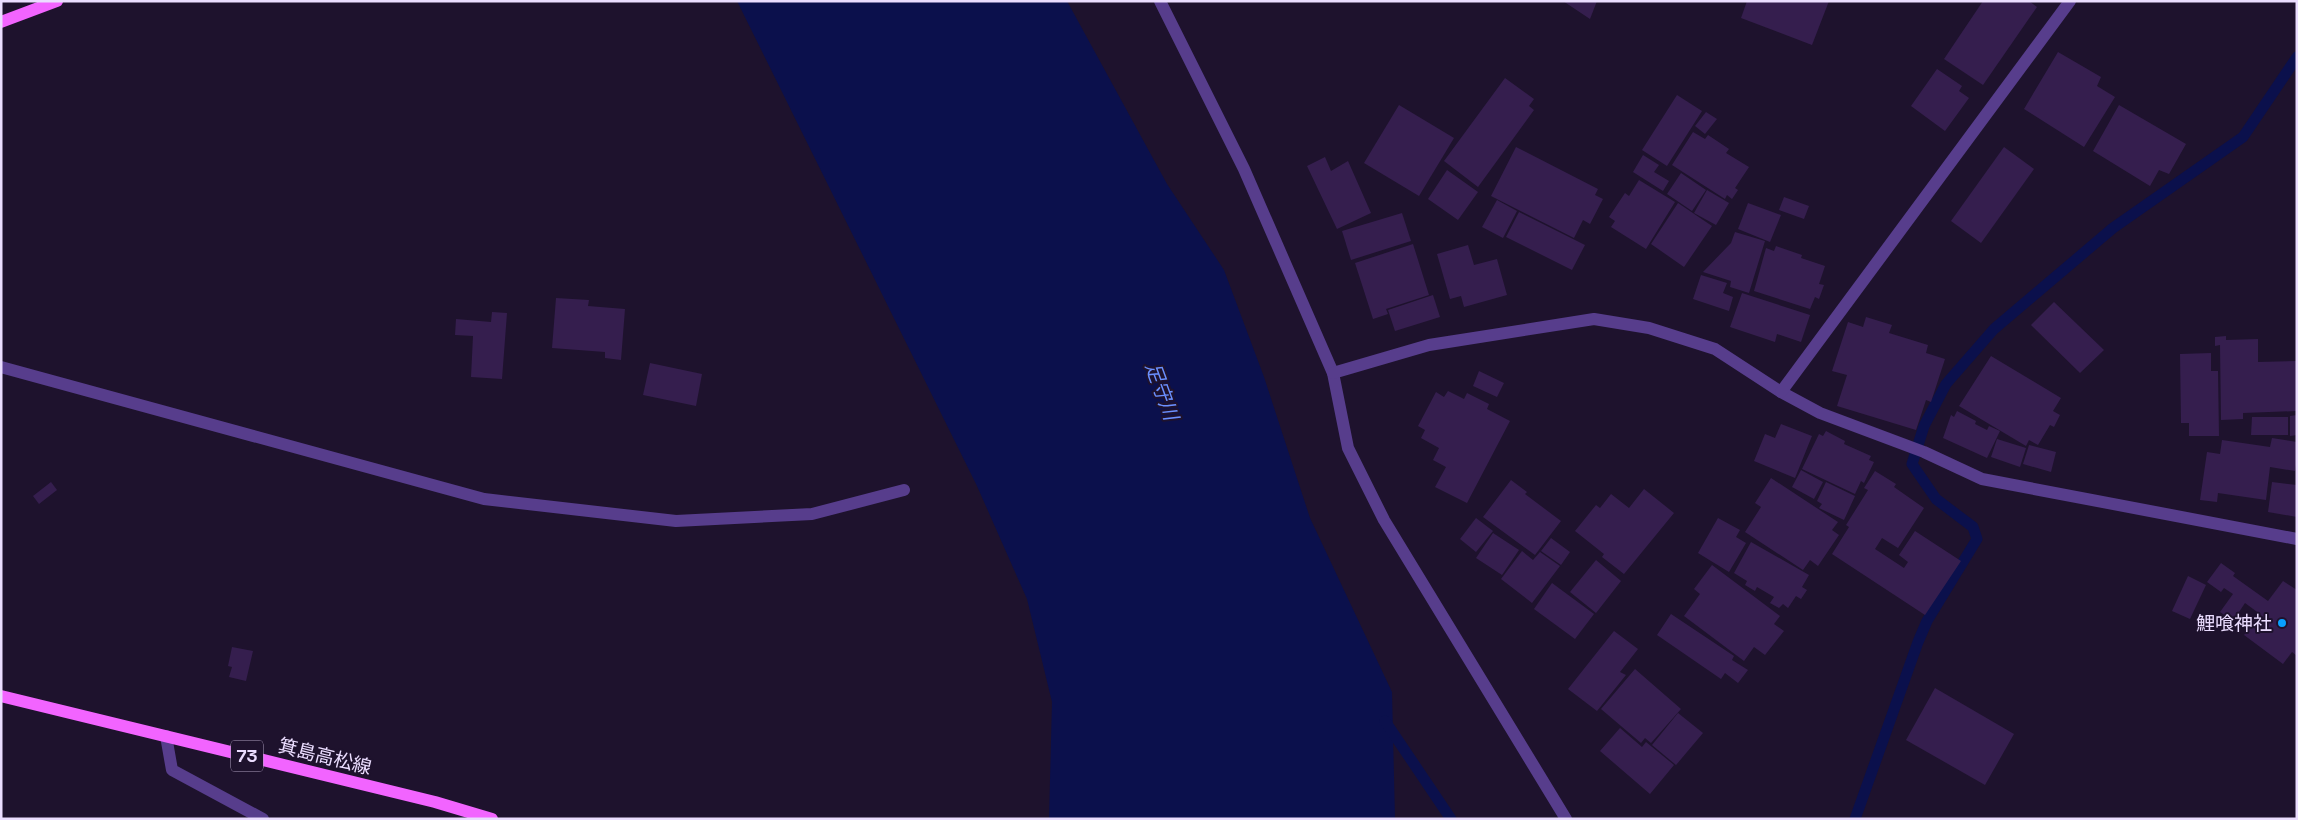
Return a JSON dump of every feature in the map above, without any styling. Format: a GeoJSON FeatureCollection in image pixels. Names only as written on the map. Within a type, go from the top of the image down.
{"type":"FeatureCollection","features":[{"type":"Feature","properties":{"kind":"main road"},"geometry":{"type":"LineString","coordinates":[[1,22],[57,1]]}},
{"type":"Feature","properties":{"kind":"main road","name":"箕島高松線"},"geometry":{"type":"LineString","coordinates":[[1,696],[435,802],[492,819]]}},
{"type":"Feature","properties":{"kind":"street"},"geometry":{"type":"LineString","coordinates":[[1160,1],[1244,169],[1333,373],[1348,448],[1384,520],[1566,819]]}},
{"type":"Feature","properties":{"kind":"street"},"geometry":{"type":"LineString","coordinates":[[1781,392],[2070,1]]}},
{"type":"Feature","properties":{"kind":"street"},"geometry":{"type":"LineString","coordinates":[[1333,373],[1429,345],[1594,319],[1649,328],[1715,349],[1781,392],[1820,413],[1924,452],[1982,479],[2297,539]]}},
{"type":"Feature","properties":{"kind":"street"},"geometry":{"type":"LineString","coordinates":[[1,367],[484,499],[676,521],[812,514],[904,490]]}},
{"type":"Feature","properties":{"kind":"street"},"geometry":{"type":"LineString","coordinates":[[166,736],[172,770],[263,819]]}},
{"type":"Feature","properties":{"kind":"water","name":"足守川"},"geometry":{"type":"Polygon","coordinates":[[[737,1],[1067,1],[1167,184],[1224,270],[1264,377],[1310,518],[1392,692],[1395,819],[1049,819],[1052,702],[1027,599],[977,486],[737,1]]]}},
{"type":"Feature","properties":{"kind":"building"},"geometry":{"type":"Polygon","coordinates":[[[1563,1],[1597,1],[1590,19],[1563,1]]]}},
{"type":"Feature","properties":{"kind":"building"},"geometry":{"type":"Polygon","coordinates":[[[1747,1],[1829,1],[1812,45],[1741,18],[1747,1]]]}},
{"type":"Feature","properties":{"kind":"building"},"geometry":{"type":"Polygon","coordinates":[[[1983,1],[2029,1],[2037,7],[1983,85],[1944,59],[1983,1]]]}},
{"type":"Feature","properties":{"kind":"building"},"geometry":{"type":"Polygon","coordinates":[[[2058,52],[2101,77],[2097,86],[2115,97],[2084,147],[2024,109],[2058,52]]]}},
{"type":"Feature","properties":{"kind":"building"},"geometry":{"type":"Polygon","coordinates":[[[1937,69],[1962,86],[1959,91],[1969,98],[1945,131],[1911,106],[1937,69]]]}},
{"type":"Feature","properties":{"kind":"building"},"geometry":{"type":"Polygon","coordinates":[[[1505,78],[1534,99],[1529,106],[1534,110],[1478,187],[1444,161],[1505,78]]]}},
{"type":"Feature","properties":{"kind":"building"},"geometry":{"type":"Polygon","coordinates":[[[1677,95],[1702,111],[1667,166],[1642,150],[1677,95]]]}},
{"type":"Feature","properties":{"kind":"building"},"geometry":{"type":"Polygon","coordinates":[[[1399,105],[1454,138],[1419,196],[1364,163],[1399,105]]]}},
{"type":"Feature","properties":{"kind":"building"},"geometry":{"type":"Polygon","coordinates":[[[2119,105],[2186,144],[2169,174],[2159,170],[2150,186],[2093,151],[2119,105]]]}},
{"type":"Feature","properties":{"kind":"building"},"geometry":{"type":"Polygon","coordinates":[[[1706,112],[1717,119],[1705,134],[1695,126],[1706,112]]]}},
{"type":"Feature","properties":{"kind":"building"},"geometry":{"type":"Polygon","coordinates":[[[1693,132],[1705,139],[1708,135],[1729,149],[1726,153],[1749,167],[1735,188],[1738,190],[1732,199],[1727,195],[1725,199],[1672,165],[1693,132]]]}},
{"type":"Feature","properties":{"kind":"building"},"geometry":{"type":"Polygon","coordinates":[[[1516,147],[1598,189],[1595,195],[1603,199],[1590,224],[1583,220],[1574,238],[1491,196],[1516,147]]]}},
{"type":"Feature","properties":{"kind":"building"},"geometry":{"type":"Polygon","coordinates":[[[2004,147],[2034,169],[1981,243],[1951,221],[2004,147]]]}},
{"type":"Feature","properties":{"kind":"building"},"geometry":{"type":"Polygon","coordinates":[[[1643,155],[1659,165],[1654,172],[1669,181],[1663,191],[1633,172],[1643,155]]]}},
{"type":"Feature","properties":{"kind":"building"},"geometry":{"type":"Polygon","coordinates":[[[1325,157],[1331,171],[1348,161],[1371,213],[1337,229],[1307,166],[1325,157]]]}},
{"type":"Feature","properties":{"kind":"building"},"geometry":{"type":"Polygon","coordinates":[[[1447,170],[1478,192],[1458,220],[1428,199],[1447,170]]]}},
{"type":"Feature","properties":{"kind":"building"},"geometry":{"type":"Polygon","coordinates":[[[1681,173],[1706,190],[1692,211],[1667,194],[1681,173]]]}},
{"type":"Feature","properties":{"kind":"building"},"geometry":{"type":"Polygon","coordinates":[[[1639,180],[1675,202],[1646,249],[1611,227],[1615,221],[1609,217],[1625,193],[1629,196],[1639,180]]]}},
{"type":"Feature","properties":{"kind":"building"},"geometry":{"type":"Polygon","coordinates":[[[1707,190],[1729,203],[1716,225],[1694,213],[1707,190]]]}},
{"type":"Feature","properties":{"kind":"building"},"geometry":{"type":"Polygon","coordinates":[[[1784,197],[1809,206],[1804,219],[1779,210],[1784,197]]]}},
{"type":"Feature","properties":{"kind":"building"},"geometry":{"type":"Polygon","coordinates":[[[1497,200],[1517,211],[1503,238],[1482,227],[1497,200]]]}},
{"type":"Feature","properties":{"kind":"building"},"geometry":{"type":"Polygon","coordinates":[[[1678,203],[1712,226],[1684,267],[1651,244],[1678,203]]]}},
{"type":"Feature","properties":{"kind":"building"},"geometry":{"type":"Polygon","coordinates":[[[1748,203],[1781,215],[1770,242],[1738,229],[1748,203]]]}},
{"type":"Feature","properties":{"kind":"building"},"geometry":{"type":"Polygon","coordinates":[[[1519,212],[1585,245],[1572,270],[1506,237],[1519,212]]]}},
{"type":"Feature","properties":{"kind":"building"},"geometry":{"type":"Polygon","coordinates":[[[1402,213],[1411,241],[1351,260],[1342,231],[1402,213]]]}},
{"type":"Feature","properties":{"kind":"building"},"geometry":{"type":"Polygon","coordinates":[[[1735,232],[1765,241],[1749,293],[1730,287],[1731,281],[1703,272],[1731,243],[1735,232]]]}},
{"type":"Feature","properties":{"kind":"building"},"geometry":{"type":"Polygon","coordinates":[[[1413,244],[1429,295],[1386,309],[1388,314],[1373,319],[1355,263],[1413,244]]]}},
{"type":"Feature","properties":{"kind":"building"},"geometry":{"type":"Polygon","coordinates":[[[1468,245],[1474,265],[1497,259],[1507,295],[1464,307],[1461,296],[1450,299],[1437,254],[1468,245]]]}},
{"type":"Feature","properties":{"kind":"building"},"geometry":{"type":"Polygon","coordinates":[[[1776,246],[1802,255],[1801,258],[1825,266],[1819,284],[1824,285],[1819,299],[1815,297],[1810,309],[1754,291],[1766,248],[1774,251],[1776,246]]]}},
{"type":"Feature","properties":{"kind":"building"},"geometry":{"type":"Polygon","coordinates":[[[1701,275],[1727,283],[1723,293],[1733,297],[1729,311],[1693,299],[1701,275]]]}},
{"type":"Feature","properties":{"kind":"building"},"geometry":{"type":"Polygon","coordinates":[[[1742,293],[1810,315],[1801,342],[1777,334],[1775,342],[1730,327],[1742,293]]]}},
{"type":"Feature","properties":{"kind":"building"},"geometry":{"type":"Polygon","coordinates":[[[1433,295],[1440,317],[1395,331],[1388,310],[1433,295]]]}},
{"type":"Feature","properties":{"kind":"building"},"geometry":{"type":"Polygon","coordinates":[[[556,298],[589,300],[588,306],[625,309],[621,360],[605,358],[605,352],[552,348],[556,298]]]}},
{"type":"Feature","properties":{"kind":"building"},"geometry":{"type":"Polygon","coordinates":[[[2054,302],[2104,350],[2080,373],[2031,325],[2054,302]]]}},
{"type":"Feature","properties":{"kind":"building"},"geometry":{"type":"Polygon","coordinates":[[[492,312],[507,313],[502,379],[471,377],[473,336],[455,335],[456,319],[491,322],[492,312]]]}},
{"type":"Feature","properties":{"kind":"building"},"geometry":{"type":"Polygon","coordinates":[[[1866,317],[1892,325],[1889,333],[1928,345],[1926,353],[1945,359],[1931,402],[1926,400],[1916,430],[1837,406],[1847,375],[1832,371],[1848,322],[1863,327],[1866,317]]]}},
{"type":"Feature","properties":{"kind":"building"},"geometry":{"type":"Polygon","coordinates":[[[2226,336],[2226,340],[2258,339],[2258,362],[2297,361],[2297,411],[2243,413],[2243,419],[2221,420],[2220,345],[2215,346],[2215,337],[2226,336]]]}},
{"type":"Feature","properties":{"kind":"building"},"geometry":{"type":"Polygon","coordinates":[[[2211,353],[2211,371],[2218,371],[2219,436],[2189,436],[2189,423],[2181,423],[2180,354],[2211,353]]]}},
{"type":"Feature","properties":{"kind":"building"},"geometry":{"type":"Polygon","coordinates":[[[1991,356],[2061,398],[2053,411],[2060,415],[2054,427],[2050,425],[2038,445],[2029,440],[2026,446],[1959,406],[1991,356]]]}},
{"type":"Feature","properties":{"kind":"building"},"geometry":{"type":"Polygon","coordinates":[[[650,363],[702,374],[696,406],[643,395],[650,363]]]}},
{"type":"Feature","properties":{"kind":"building"},"geometry":{"type":"Polygon","coordinates":[[[1479,371],[1504,383],[1497,397],[1473,386],[1479,371]]]}},
{"type":"Feature","properties":{"kind":"building"},"geometry":{"type":"Polygon","coordinates":[[[1448,391],[1464,399],[1467,393],[1489,404],[1487,409],[1510,421],[1467,503],[1435,487],[1446,467],[1433,460],[1439,448],[1421,438],[1425,430],[1418,426],[1436,392],[1444,397],[1448,391]]]}},
{"type":"Feature","properties":{"kind":"building"},"geometry":{"type":"Polygon","coordinates":[[[1957,411],[1976,421],[1975,424],[1987,430],[1989,426],[2000,431],[1987,458],[1943,438],[1951,415],[1954,417],[1957,411]]]}},
{"type":"Feature","properties":{"kind":"building"},"geometry":{"type":"Polygon","coordinates":[[[2297,415],[2297,435],[2290,436],[2290,416],[2297,415]]]}},
{"type":"Feature","properties":{"kind":"building"},"geometry":{"type":"Polygon","coordinates":[[[2252,417],[2288,417],[2288,435],[2251,435],[2252,417]]]}},
{"type":"Feature","properties":{"kind":"building"},"geometry":{"type":"Polygon","coordinates":[[[1781,424],[1812,436],[1795,478],[1754,461],[1765,434],[1775,438],[1781,424]]]}},
{"type":"Feature","properties":{"kind":"building"},"geometry":{"type":"Polygon","coordinates":[[[1826,431],[1845,441],[1844,444],[1871,456],[1869,460],[1874,462],[1864,483],[1861,481],[1855,494],[1802,469],[1819,434],[1823,436],[1826,431]]]}},
{"type":"Feature","properties":{"kind":"building"},"geometry":{"type":"Polygon","coordinates":[[[2272,438],[2297,442],[2297,459],[2295,471],[2270,467],[2266,500],[2218,493],[2217,502],[2200,500],[2207,452],[2220,454],[2222,440],[2270,447],[2272,438]]]}},
{"type":"Feature","properties":{"kind":"building"},"geometry":{"type":"Polygon","coordinates":[[[1997,439],[2026,448],[2020,467],[1991,457],[1997,439]]]}},
{"type":"Feature","properties":{"kind":"building"},"geometry":{"type":"Polygon","coordinates":[[[2029,445],[2056,452],[2051,472],[2023,464],[2029,445]]]}},
{"type":"Feature","properties":{"kind":"building"},"geometry":{"type":"Polygon","coordinates":[[[1801,470],[1823,482],[1814,499],[1792,487],[1801,470]]]}},
{"type":"Feature","properties":{"kind":"building"},"geometry":{"type":"Polygon","coordinates":[[[1875,471],[1896,484],[1894,487],[1924,508],[1898,548],[1882,538],[1875,549],[1904,568],[1908,562],[1899,555],[1915,531],[1961,561],[1925,615],[1832,554],[1849,527],[1846,525],[1868,490],[1864,488],[1875,471]]]}},
{"type":"Feature","properties":{"kind":"building"},"geometry":{"type":"Polygon","coordinates":[[[1771,478],[1838,522],[1832,530],[1839,535],[1818,566],[1810,560],[1803,570],[1745,532],[1761,507],[1755,503],[1771,478]]]}},
{"type":"Feature","properties":{"kind":"building"},"geometry":{"type":"Polygon","coordinates":[[[1511,480],[1527,492],[1525,494],[1561,521],[1535,555],[1483,517],[1511,480]]]}},
{"type":"Feature","properties":{"kind":"building"},"geometry":{"type":"Polygon","coordinates":[[[51,482],[57,490],[39,504],[33,496],[51,482]]]}},
{"type":"Feature","properties":{"kind":"building"},"geometry":{"type":"Polygon","coordinates":[[[1826,482],[1855,496],[1844,520],[1819,508],[1822,504],[1817,501],[1826,482]]]}},
{"type":"Feature","properties":{"kind":"building"},"geometry":{"type":"Polygon","coordinates":[[[2272,482],[2297,485],[2297,517],[2268,512],[2272,482]]]}},
{"type":"Feature","properties":{"kind":"building"},"geometry":{"type":"Polygon","coordinates":[[[1644,489],[1674,513],[1624,574],[1602,557],[1604,554],[1575,531],[1596,505],[1600,508],[1611,494],[1629,508],[1644,489]]]}},
{"type":"Feature","properties":{"kind":"building"},"geometry":{"type":"Polygon","coordinates":[[[1476,518],[1493,531],[1476,552],[1460,539],[1476,518]]]}},
{"type":"Feature","properties":{"kind":"building"},"geometry":{"type":"Polygon","coordinates":[[[1718,518],[1740,530],[1736,537],[1746,543],[1729,572],[1698,553],[1718,518]]]}},
{"type":"Feature","properties":{"kind":"building"},"geometry":{"type":"Polygon","coordinates":[[[1493,533],[1519,550],[1502,575],[1476,558],[1493,533]]]}},
{"type":"Feature","properties":{"kind":"building"},"geometry":{"type":"Polygon","coordinates":[[[1551,538],[1570,552],[1561,565],[1541,551],[1551,538]]]}},
{"type":"Feature","properties":{"kind":"building"},"geometry":{"type":"Polygon","coordinates":[[[1751,542],[1809,575],[1802,587],[1807,590],[1801,599],[1796,596],[1788,608],[1783,604],[1779,608],[1770,603],[1774,597],[1757,587],[1755,591],[1745,585],[1747,581],[1734,573],[1751,542]]]}},
{"type":"Feature","properties":{"kind":"building"},"geometry":{"type":"Polygon","coordinates":[[[1522,551],[1533,560],[1540,552],[1560,566],[1532,603],[1501,579],[1522,551]]]}},
{"type":"Feature","properties":{"kind":"building"},"geometry":{"type":"Polygon","coordinates":[[[1596,560],[1621,581],[1596,613],[1570,592],[1596,560]]]}},
{"type":"Feature","properties":{"kind":"building"},"geometry":{"type":"Polygon","coordinates":[[[2221,563],[2235,573],[2233,576],[2268,601],[2283,581],[2297,590],[2297,656],[2292,652],[2283,664],[2244,635],[2260,614],[2245,603],[2233,621],[2220,612],[2233,594],[2224,588],[2221,592],[2207,582],[2221,563]]]}},
{"type":"Feature","properties":{"kind":"building"},"geometry":{"type":"Polygon","coordinates":[[[1712,565],[1780,616],[1774,624],[1784,631],[1765,655],[1754,647],[1744,661],[1684,616],[1700,594],[1694,589],[1712,565]]]}},
{"type":"Feature","properties":{"kind":"building"},"geometry":{"type":"Polygon","coordinates":[[[2188,576],[2206,585],[2190,619],[2172,611],[2188,576]]]}},
{"type":"Feature","properties":{"kind":"building"},"geometry":{"type":"Polygon","coordinates":[[[1552,583],[1594,614],[1575,639],[1534,609],[1552,583]]]}},
{"type":"Feature","properties":{"kind":"building"},"geometry":{"type":"Polygon","coordinates":[[[1671,614],[1734,656],[1732,660],[1748,670],[1738,683],[1725,673],[1721,679],[1657,635],[1671,614]]]}},
{"type":"Feature","properties":{"kind":"building"},"geometry":{"type":"Polygon","coordinates":[[[1614,631],[1638,649],[1620,672],[1626,675],[1597,711],[1568,689],[1614,631]]]}},
{"type":"Feature","properties":{"kind":"building"},"geometry":{"type":"Polygon","coordinates":[[[232,647],[253,651],[246,681],[229,677],[232,667],[228,666],[232,647]]]}},
{"type":"Feature","properties":{"kind":"building"},"geometry":{"type":"Polygon","coordinates":[[[1635,669],[1681,709],[1651,743],[1645,738],[1641,743],[1601,709],[1635,669]]]}},
{"type":"Feature","properties":{"kind":"building"},"geometry":{"type":"Polygon","coordinates":[[[1935,688],[2014,734],[1985,785],[1906,740],[1935,688]]]}},
{"type":"Feature","properties":{"kind":"building"},"geometry":{"type":"Polygon","coordinates":[[[1678,713],[1703,733],[1676,765],[1652,745],[1678,713]]]}},
{"type":"Feature","properties":{"kind":"building"},"geometry":{"type":"Polygon","coordinates":[[[1620,728],[1642,747],[1646,742],[1674,765],[1650,794],[1600,751],[1620,728]]]}},
{"type":"Feature","properties":{"kind":"waterway"},"geometry":{"type":"LineString","coordinates":[[1855,819],[1927,621],[1977,539],[1973,527],[1936,499],[1912,464],[1924,426],[1946,384],[1994,329],[2113,228],[2243,137],[2297,57]]}},
{"type":"Feature","properties":{"kind":"waterway"},"geometry":{"type":"LineString","coordinates":[[1385,721],[1451,819]]}},
{"type":"Feature","properties":{"kind":"place","name":"鯉喰神社"},"geometry":{"type":"Point","coordinates":[2282,623]}}]}
